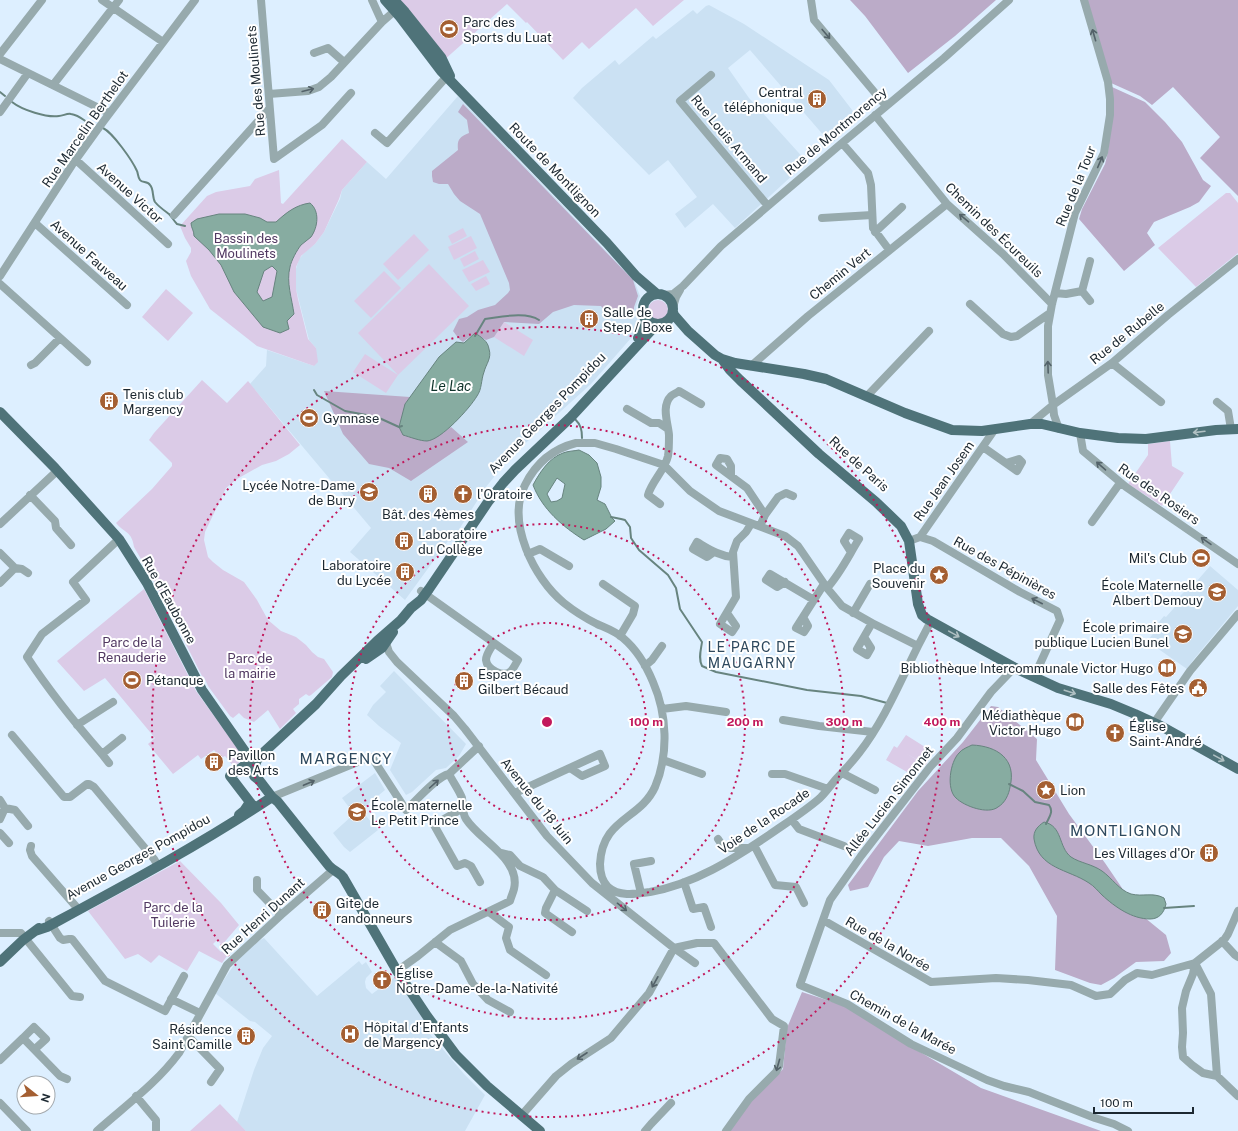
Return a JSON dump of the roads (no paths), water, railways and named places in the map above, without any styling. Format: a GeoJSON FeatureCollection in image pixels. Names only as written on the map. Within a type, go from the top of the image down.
{"type":"FeatureCollection","features":[{"type":"Feature","properties":{"kind":"main road","name":"Route de Montlignon"},"geometry":{"type":"LineString","coordinates":[[385,0],[396,6],[441,58],[450,78],[607,243],[636,276],[660,295]]}},
{"type":"Feature","properties":{"kind":"main road","name":"Route de Montlignon"},"geometry":{"type":"LineString","coordinates":[[636,276],[644,291],[645,302]]}},
{"type":"Feature","properties":{"kind":"main road"},"geometry":{"type":"LineString","coordinates":[[660,295],[669,300],[673,309],[670,318],[660,324],[650,322],[645,317],[643,310],[645,302],[650,296],[660,295]]}},
{"type":"Feature","properties":{"kind":"main road","name":"Rue de Paris"},"geometry":{"type":"LineString","coordinates":[[673,309],[674,315],[688,331],[715,355],[735,363],[734,368],[738,373],[898,516],[914,539],[918,604],[922,615],[927,620],[1014,668],[1058,688],[1114,705],[1154,723],[1238,769]]}},
{"type":"Feature","properties":{"kind":"main road","name":"Avenue Georges Pompidou"},"geometry":{"type":"LineString","coordinates":[[423,592],[502,476],[583,400],[641,334],[645,325],[645,317]]}},
{"type":"Feature","properties":{"kind":"main road","name":"Rue de Paris"},"geometry":{"type":"LineString","coordinates":[[660,324],[676,325],[688,331]]}},
{"type":"Feature","properties":{"kind":"main road","name":"Avenue Georges Pompidou"},"geometry":{"type":"LineString","coordinates":[[253,805],[230,776],[262,753],[316,704],[325,693],[344,679],[397,628],[401,620],[412,608],[417,597],[423,592],[493,495],[515,470],[572,417],[660,324]]}},
{"type":"Feature","properties":{"kind":"main road","name":"Rue de Paris"},"geometry":{"type":"LineString","coordinates":[[722,359],[740,380],[819,454],[876,502],[914,539]]}},
{"type":"Feature","properties":{"kind":"main road"},"geometry":{"type":"LineString","coordinates":[[735,363],[815,376],[839,384],[905,413],[952,430],[975,431],[1030,424],[1042,424],[1080,433],[1118,438],[1146,438],[1234,429]]}},
{"type":"Feature","properties":{"kind":"main road","name":"Rue d'Eaubonne"},"geometry":{"type":"LineString","coordinates":[[0,412],[57,470],[118,539],[147,583],[202,690],[251,760]]}},
{"type":"Feature","properties":{"kind":"main road","name":"Avenue Georges Pompidou"},"geometry":{"type":"LineString","coordinates":[[259,780],[254,767],[262,753]]}},
{"type":"Feature","properties":{"kind":"main road","name":"Avenue Georges Pompidou"},"geometry":{"type":"LineString","coordinates":[[1,961],[35,931],[242,818],[253,805],[272,797],[250,771],[249,765],[251,760]]}},
{"type":"Feature","properties":{"kind":"main road"},"geometry":{"type":"LineString","coordinates":[[272,797],[278,802],[333,870],[343,877],[397,971],[439,1032],[464,1064],[537,1130]]}},
{"type":"Feature","properties":{"kind":"street"},"geometry":{"type":"LineString","coordinates":[[0,54],[42,0]]}},
{"type":"Feature","properties":{"kind":"street"},"geometry":{"type":"LineString","coordinates":[[102,0],[163,42]]}},
{"type":"Feature","properties":{"kind":"street"},"geometry":{"type":"LineString","coordinates":[[53,85],[119,0]]}},
{"type":"Feature","properties":{"kind":"street","name":"Rue Marcelin Berthelot"},"geometry":{"type":"LineString","coordinates":[[0,276],[76,160],[109,113],[194,0]]}},
{"type":"Feature","properties":{"kind":"street","name":"Rue des Moulinets"},"geometry":{"type":"LineString","coordinates":[[261,0],[274,159],[322,125],[351,93]]}},
{"type":"Feature","properties":{"kind":"street"},"geometry":{"type":"LineString","coordinates":[[372,0],[382,22]]}},
{"type":"Feature","properties":{"kind":"street"},"geometry":{"type":"LineString","coordinates":[[811,0],[814,20],[886,106]]}},
{"type":"Feature","properties":{"kind":"street","name":"Rue de Montmorency"},"geometry":{"type":"LineString","coordinates":[[660,295],[673,294],[683,286],[721,246],[944,58],[1009,0]]}},
{"type":"Feature","properties":{"kind":"street","name":"Rue de la Tour"},"geometry":{"type":"LineString","coordinates":[[1059,428],[1054,414],[1048,375],[1048,326],[1050,313],[1075,213],[1104,154],[1110,115],[1108,82],[1084,0]]}},
{"type":"Feature","properties":{"kind":"street"},"geometry":{"type":"LineString","coordinates":[[269,94],[308,91],[319,87],[331,77],[396,6]]}},
{"type":"Feature","properties":{"kind":"street"},"geometry":{"type":"LineString","coordinates":[[314,53],[328,48],[344,62]]}},
{"type":"Feature","properties":{"kind":"street"},"geometry":{"type":"LineString","coordinates":[[0,59],[109,113]]}},
{"type":"Feature","properties":{"kind":"street"},"geometry":{"type":"LineString","coordinates":[[0,112],[28,73]]}},
{"type":"Feature","properties":{"kind":"street","name":"Rue Louis Armand"},"geometry":{"type":"LineString","coordinates":[[711,75],[680,101],[768,206]]}},
{"type":"Feature","properties":{"kind":"street"},"geometry":{"type":"LineString","coordinates":[[375,133],[388,143],[450,78]]}},
{"type":"Feature","properties":{"kind":"street"},"geometry":{"type":"LineString","coordinates":[[174,215],[269,109]]}},
{"type":"Feature","properties":{"kind":"street","name":"Chemin des Écureuils"},"geometry":{"type":"LineString","coordinates":[[875,115],[947,204],[1003,254],[1052,304]]}},
{"type":"Feature","properties":{"kind":"street"},"geometry":{"type":"LineString","coordinates":[[842,143],[868,173],[871,185],[873,228],[886,247]]}},
{"type":"Feature","properties":{"kind":"street","name":"Avenue Victor"},"geometry":{"type":"LineString","coordinates":[[76,160],[168,244]]}},
{"type":"Feature","properties":{"kind":"street","name":"Chemin Vert"},"geometry":{"type":"LineString","coordinates":[[751,366],[808,316],[947,204]]}},
{"type":"Feature","properties":{"kind":"street"},"geometry":{"type":"LineString","coordinates":[[875,232],[902,207]]}},
{"type":"Feature","properties":{"kind":"street"},"geometry":{"type":"LineString","coordinates":[[822,218],[872,215]]}},
{"type":"Feature","properties":{"kind":"street","name":"Avenue Fauveau"},"geometry":{"type":"LineString","coordinates":[[35,223],[127,305]]}},
{"type":"Feature","properties":{"kind":"street","name":"Rue de Rubelle"},"geometry":{"type":"LineString","coordinates":[[1030,424],[1053,405],[1112,363],[1168,315],[1238,259]]}},
{"type":"Feature","properties":{"kind":"street"},"geometry":{"type":"LineString","coordinates":[[1082,291],[1090,261]]}},
{"type":"Feature","properties":{"kind":"street"},"geometry":{"type":"LineString","coordinates":[[0,284],[87,362]]}},
{"type":"Feature","properties":{"kind":"street","name":"Rue de Montmorency"},"geometry":{"type":"LineString","coordinates":[[673,309],[676,297],[683,286]]}},
{"type":"Feature","properties":{"kind":"street"},"geometry":{"type":"LineString","coordinates":[[1055,293],[1066,294],[1082,291]]}},
{"type":"Feature","properties":{"kind":"street"},"geometry":{"type":"LineString","coordinates":[[1082,291],[1090,301]]}},
{"type":"Feature","properties":{"kind":"street"},"geometry":{"type":"LineString","coordinates":[[970,304],[1003,334],[1011,337],[1017,336],[1050,313]]}},
{"type":"Feature","properties":{"kind":"street"},"geometry":{"type":"LineString","coordinates":[[866,396],[929,331]]}},
{"type":"Feature","properties":{"kind":"street"},"geometry":{"type":"LineString","coordinates":[[31,365],[35,363],[60,338]]}},
{"type":"Feature","properties":{"kind":"street"},"geometry":{"type":"LineString","coordinates":[[1112,363],[1162,402]]}},
{"type":"Feature","properties":{"kind":"street"},"geometry":{"type":"LineString","coordinates":[[660,504],[648,495],[667,458],[668,429],[666,407],[668,400],[672,395],[679,392],[701,404]]}},
{"type":"Feature","properties":{"kind":"street"},"geometry":{"type":"LineString","coordinates":[[1217,402],[1228,411],[1234,429]]}},
{"type":"Feature","properties":{"kind":"street"},"geometry":{"type":"LineString","coordinates":[[627,409],[651,423],[659,423],[668,429]]}},
{"type":"Feature","properties":{"kind":"street","name":"Rue Jean Josem"},"geometry":{"type":"LineString","coordinates":[[914,539],[996,429]]}},
{"type":"Feature","properties":{"kind":"street","name":"Rue des Rosiers"},"geometry":{"type":"LineString","coordinates":[[1080,433],[1083,451],[1126,487],[1238,564]]}},
{"type":"Feature","properties":{"kind":"street","name":"Voie de la Rocade"},"geometry":{"type":"LineString","coordinates":[[576,443],[595,443],[664,465],[690,490],[719,511],[785,536],[798,546],[825,586],[842,606],[918,646],[887,708],[873,732],[859,753],[821,796],[792,820],[726,863],[702,875],[669,888],[629,894],[620,893],[610,889],[606,885],[600,872],[600,863],[602,852],[610,833],[616,825],[646,801],[654,790],[663,760],[664,718],[662,709],[653,681],[638,654],[620,636],[579,614],[562,602],[545,584],[528,554],[522,538],[518,516],[520,497],[523,488],[535,468],[562,446],[576,443]]}},
{"type":"Feature","properties":{"kind":"street"},"geometry":{"type":"LineString","coordinates":[[983,447],[1006,463]]}},
{"type":"Feature","properties":{"kind":"street"},"geometry":{"type":"LineString","coordinates":[[0,524],[57,470]]}},
{"type":"Feature","properties":{"kind":"street"},"geometry":{"type":"LineString","coordinates":[[731,476],[747,488],[765,515]]}},
{"type":"Feature","properties":{"kind":"street"},"geometry":{"type":"LineString","coordinates":[[1092,522],[1120,482]]}},
{"type":"Feature","properties":{"kind":"street"},"geometry":{"type":"LineString","coordinates":[[760,526],[765,515],[778,497],[786,493],[793,496]]}},
{"type":"Feature","properties":{"kind":"street"},"geometry":{"type":"LineString","coordinates":[[30,495],[55,520],[56,528],[71,545]]}},
{"type":"Feature","properties":{"kind":"street"},"geometry":{"type":"LineString","coordinates":[[727,612],[736,597],[733,552],[738,542],[751,524]]}},
{"type":"Feature","properties":{"kind":"street"},"geometry":{"type":"LineString","coordinates":[[109,763],[43,682],[27,657],[42,634],[86,600],[73,582],[118,539]]}},
{"type":"Feature","properties":{"kind":"street","name":"Rue des Pépinières"},"geometry":{"type":"LineString","coordinates":[[914,539],[933,541],[1020,592],[1057,611],[1060,620],[1034,677]]}},
{"type":"Feature","properties":{"kind":"street"},"geometry":{"type":"LineString","coordinates":[[528,554],[540,549],[569,566]]}},
{"type":"Feature","properties":{"kind":"street"},"geometry":{"type":"LineString","coordinates":[[714,552],[733,557]]}},
{"type":"Feature","properties":{"kind":"street"},"geometry":{"type":"LineString","coordinates":[[803,617],[825,586],[831,583],[851,552]]}},
{"type":"Feature","properties":{"kind":"street"},"geometry":{"type":"LineString","coordinates":[[0,553],[15,568],[22,569],[28,573]]}},
{"type":"Feature","properties":{"kind":"street"},"geometry":{"type":"LineString","coordinates":[[0,583],[15,568]]}},
{"type":"Feature","properties":{"kind":"street"},"geometry":{"type":"LineString","coordinates":[[784,582],[814,600]]}},
{"type":"Feature","properties":{"kind":"street"},"geometry":{"type":"LineString","coordinates":[[602,584],[635,606],[633,614],[620,636]]}},
{"type":"Feature","properties":{"kind":"street"},"geometry":{"type":"LineString","coordinates":[[853,613],[870,584]]}},
{"type":"Feature","properties":{"kind":"street"},"geometry":{"type":"LineString","coordinates":[[423,592],[494,644]]}},
{"type":"Feature","properties":{"kind":"street"},"geometry":{"type":"LineString","coordinates":[[1154,723],[1190,671],[1238,614]]}},
{"type":"Feature","properties":{"kind":"street"},"geometry":{"type":"LineString","coordinates":[[918,646],[931,621]]}},
{"type":"Feature","properties":{"kind":"street"},"geometry":{"type":"LineString","coordinates":[[864,637],[872,623]]}},
{"type":"Feature","properties":{"kind":"street"},"geometry":{"type":"LineString","coordinates":[[379,644],[385,654],[397,662]]}},
{"type":"Feature","properties":{"kind":"street","name":"Avenue du 18 Juin"},"geometry":{"type":"LineString","coordinates":[[379,644],[390,652],[397,662],[454,716],[479,746],[547,836],[592,882],[695,963]]}},
{"type":"Feature","properties":{"kind":"street"},"geometry":{"type":"LineString","coordinates":[[645,666],[652,660],[662,646]]}},
{"type":"Feature","properties":{"kind":"street","name":"Allée Lucien Simonnet"},"geometry":{"type":"LineString","coordinates":[[800,985],[830,900],[861,856],[930,768],[957,738],[992,692],[1014,668]]}},
{"type":"Feature","properties":{"kind":"street"},"geometry":{"type":"LineString","coordinates":[[77,725],[113,702]]}},
{"type":"Feature","properties":{"kind":"street"},"geometry":{"type":"LineString","coordinates":[[662,709],[686,706],[726,712]]}},
{"type":"Feature","properties":{"kind":"street"},"geometry":{"type":"LineString","coordinates":[[783,720],[873,732]]}},
{"type":"Feature","properties":{"kind":"street"},"geometry":{"type":"LineString","coordinates":[[12,735],[64,797],[70,797],[87,784],[94,787],[157,864]]}},
{"type":"Feature","properties":{"kind":"street"},"geometry":{"type":"LineString","coordinates":[[102,754],[122,738]]}},
{"type":"Feature","properties":{"kind":"street"},"geometry":{"type":"LineString","coordinates":[[272,797],[370,757],[373,759],[406,810],[438,780],[444,775],[448,774],[479,746]]}},
{"type":"Feature","properties":{"kind":"street"},"geometry":{"type":"LineString","coordinates":[[663,760],[702,774]]}},
{"type":"Feature","properties":{"kind":"street"},"geometry":{"type":"LineString","coordinates":[[515,793],[570,768]]}},
{"type":"Feature","properties":{"kind":"street"},"geometry":{"type":"LineString","coordinates":[[842,773],[875,790]]}},
{"type":"Feature","properties":{"kind":"street"},"geometry":{"type":"LineString","coordinates":[[397,971],[450,930],[510,901],[514,890],[515,882],[512,870],[501,853],[473,828],[465,818],[462,798],[448,774]]}},
{"type":"Feature","properties":{"kind":"street"},"geometry":{"type":"LineString","coordinates":[[772,774],[785,774],[828,788]]}},
{"type":"Feature","properties":{"kind":"street"},"geometry":{"type":"LineString","coordinates":[[0,800],[5,808],[15,810],[28,826]]}},
{"type":"Feature","properties":{"kind":"street"},"geometry":{"type":"LineString","coordinates":[[0,819],[5,808]]}},
{"type":"Feature","properties":{"kind":"street"},"geometry":{"type":"LineString","coordinates":[[463,808],[434,825],[457,866],[465,863],[471,866],[480,882]]}},
{"type":"Feature","properties":{"kind":"street"},"geometry":{"type":"LineString","coordinates":[[792,820],[799,829],[844,846]]}},
{"type":"Feature","properties":{"kind":"street"},"geometry":{"type":"LineString","coordinates":[[0,832],[10,843]]}},
{"type":"Feature","properties":{"kind":"street"},"geometry":{"type":"LineString","coordinates":[[718,839],[724,848],[752,847],[774,885],[796,887],[804,903]]}},
{"type":"Feature","properties":{"kind":"street"},"geometry":{"type":"LineString","coordinates":[[31,846],[30,850],[32,856],[77,908]]}},
{"type":"Feature","properties":{"kind":"street"},"geometry":{"type":"LineString","coordinates":[[501,853],[510,856],[520,866],[543,877],[555,890],[587,911]]}},
{"type":"Feature","properties":{"kind":"street"},"geometry":{"type":"LineString","coordinates":[[641,893],[634,864],[651,861]]}},
{"type":"Feature","properties":{"kind":"street"},"geometry":{"type":"LineString","coordinates":[[512,870],[520,866]]}},
{"type":"Feature","properties":{"kind":"street","name":"Rue Henri Dunant"},"geometry":{"type":"LineString","coordinates":[[97,1131],[172,1064],[226,965],[333,870]]}},
{"type":"Feature","properties":{"kind":"street"},"geometry":{"type":"LineString","coordinates":[[257,880],[257,890],[281,915]]}},
{"type":"Feature","properties":{"kind":"street"},"geometry":{"type":"LineString","coordinates":[[684,882],[693,909],[704,907],[711,927]]}},
{"type":"Feature","properties":{"kind":"street"},"geometry":{"type":"LineString","coordinates":[[555,890],[545,913],[572,932]]}},
{"type":"Feature","properties":{"kind":"street"},"geometry":{"type":"LineString","coordinates":[[1238,911],[1228,934],[1222,941],[1195,963],[1182,1008],[1183,1057],[1202,1072],[1217,1076],[1238,1096]]}},
{"type":"Feature","properties":{"kind":"street"},"geometry":{"type":"LineString","coordinates":[[489,912],[509,927],[506,938],[510,950],[546,975]]}},
{"type":"Feature","properties":{"kind":"street","name":"Rue de la Norée"},"geometry":{"type":"LineString","coordinates":[[823,920],[931,982],[996,978],[1028,980],[1071,985],[1096,996],[1106,996],[1113,992],[1125,980],[1137,974],[1152,975],[1195,963]]}},
{"type":"Feature","properties":{"kind":"street"},"geometry":{"type":"LineString","coordinates":[[50,923],[60,938],[63,940],[70,938],[72,939],[105,981],[165,1011],[184,976]]}},
{"type":"Feature","properties":{"kind":"street"},"geometry":{"type":"LineString","coordinates":[[0,933],[21,933],[72,996],[80,997]]}},
{"type":"Feature","properties":{"kind":"street"},"geometry":{"type":"LineString","coordinates":[[1222,941],[1238,957]]}},
{"type":"Feature","properties":{"kind":"street"},"geometry":{"type":"LineString","coordinates":[[435,942],[461,961],[474,984],[488,1000],[510,1012]]}},
{"type":"Feature","properties":{"kind":"street"},"geometry":{"type":"LineString","coordinates":[[521,1116],[556,1076],[571,1064],[611,1038],[649,994],[674,948],[697,943],[714,943],[772,1019],[784,1026],[779,1066],[776,1072],[768,1082],[749,1099],[726,1131]]}},
{"type":"Feature","properties":{"kind":"street"},"geometry":{"type":"LineString","coordinates":[[1195,963],[1212,994],[1217,1076]]}},
{"type":"Feature","properties":{"kind":"street","name":"Chemin de la Marée"},"geometry":{"type":"LineString","coordinates":[[800,985],[847,1004],[911,1044],[987,1080],[1029,1092],[1114,1124],[1128,1131]]}},
{"type":"Feature","properties":{"kind":"street"},"geometry":{"type":"LineString","coordinates":[[172,999],[200,1013]]}},
{"type":"Feature","properties":{"kind":"street"},"geometry":{"type":"LineString","coordinates":[[0,1060],[34,1027],[46,1039],[34,1050]]}},
{"type":"Feature","properties":{"kind":"street"},"geometry":{"type":"LineString","coordinates":[[188,1036],[220,1069],[211,1082]]}},
{"type":"Feature","properties":{"kind":"street"},"geometry":{"type":"LineString","coordinates":[[23,1038],[60,1076],[68,1079]]}},
{"type":"Feature","properties":{"kind":"street"},"geometry":{"type":"LineString","coordinates":[[136,1096],[156,1120],[156,1130]]}},
{"type":"Feature","properties":{"kind":"street"},"geometry":{"type":"LineString","coordinates":[[0,1103],[27,1131]]}},
{"type":"Feature","properties":{"kind":"street"},"geometry":{"type":"LineString","coordinates":[[646,1131],[671,1104]]}},
{"type":"Feature","properties":{"kind":"water","name":"Bassin des Moulinets"},"geometry":{"type":"Polygon","coordinates":[[[310,203],[317,215],[315,229],[311,237],[301,245],[294,256],[289,273],[289,285],[294,314],[287,321],[289,329],[280,333],[263,327],[234,292],[221,265],[209,250],[194,236],[191,223],[197,219],[219,214],[245,214],[260,218],[267,222],[276,222],[300,205],[310,203]],[[272,266],[264,271],[257,292],[263,301],[272,297],[277,271],[272,266]]]}},
{"type":"Feature","properties":{"kind":"water","name":"Le Lac"},"geometry":{"type":"Polygon","coordinates":[[[475,333],[484,340],[490,352],[479,393],[455,423],[433,439],[424,441],[403,435],[399,427],[405,404],[439,357],[456,342],[464,343],[475,333]]]}},
{"type":"Feature","properties":{"kind":"water"},"geometry":{"type":"Polygon","coordinates":[[[579,450],[589,455],[597,463],[601,477],[601,487],[597,500],[605,504],[615,521],[606,529],[584,540],[554,517],[542,502],[533,485],[542,470],[553,458],[565,452],[579,450]],[[557,478],[547,494],[551,502],[562,498],[565,484],[557,478]]]}},
{"type":"Feature","properties":{"kind":"water"},"geometry":{"type":"Polygon","coordinates":[[[972,745],[997,751],[1008,762],[1011,769],[1008,795],[1003,803],[994,809],[982,810],[970,806],[960,801],[953,794],[950,776],[953,763],[962,750],[972,745]]]}},
{"type":"Feature","properties":{"kind":"water"},"geometry":{"type":"Polygon","coordinates":[[[1044,822],[1050,824],[1054,828],[1064,848],[1071,857],[1102,871],[1119,887],[1131,894],[1156,895],[1164,898],[1166,904],[1162,913],[1156,918],[1150,919],[1130,915],[1112,904],[1089,883],[1048,862],[1042,857],[1037,849],[1034,839],[1036,829],[1044,822]]]}},
{"type":"Feature","properties":{"kind":"waterway"},"geometry":{"type":"LineString","coordinates":[[0,92],[5,96]]}},
{"type":"Feature","properties":{"kind":"waterway"},"geometry":{"type":"LineString","coordinates":[[12,102],[22,108],[41,115],[74,115],[80,117],[93,126]]}},
{"type":"Feature","properties":{"kind":"waterway"},"geometry":{"type":"LineString","coordinates":[[103,128],[112,135],[127,154],[135,166],[140,180],[149,184],[153,191],[155,202],[169,214],[177,224],[185,226]]}},
{"type":"Feature","properties":{"kind":"waterway"},"geometry":{"type":"LineString","coordinates":[[475,336],[485,319],[520,315],[534,317],[539,320]]}},
{"type":"Feature","properties":{"kind":"waterway"},"geometry":{"type":"LineString","coordinates":[[314,390],[317,395],[345,411],[377,417],[399,427],[402,426]]}},
{"type":"Feature","properties":{"kind":"waterway"},"geometry":{"type":"LineString","coordinates":[[575,419],[581,428],[582,438]]}},
{"type":"Feature","properties":{"kind":"waterway"},"geometry":{"type":"LineString","coordinates":[[611,517],[625,520],[630,527],[631,538],[639,550],[668,575],[676,588],[680,609],[702,642],[700,657],[702,666],[716,672],[807,690],[861,696],[887,703]]}},
{"type":"Feature","properties":{"kind":"waterway"},"geometry":{"type":"LineString","coordinates":[[1009,784],[1023,791],[1035,802],[1049,805],[1051,812],[1046,824]]}},
{"type":"Feature","properties":{"kind":"waterway"},"geometry":{"type":"LineString","coordinates":[[1164,908],[1194,906]]}},
{"type":"Feature","properties":{"kind":"place","name":"Parc des Sports du Luat"},"geometry":{"type":"Point","coordinates":[449,29]}},
{"type":"Feature","properties":{"kind":"place","name":"Central téléphonique"},"geometry":{"type":"Point","coordinates":[817,99]}},
{"type":"Feature","properties":{"kind":"place","name":"Salle de Step / Boxe"},"geometry":{"type":"Point","coordinates":[589,319]}},
{"type":"Feature","properties":{"kind":"place","name":"Tenis club Margency"},"geometry":{"type":"Point","coordinates":[109,401]}},
{"type":"Feature","properties":{"kind":"place","name":"Gymnase"},"geometry":{"type":"Point","coordinates":[309,418]}},
{"type":"Feature","properties":{"kind":"place","name":"Lycée Notre-Dame de Bury"},"geometry":{"type":"Point","coordinates":[369,492]}},
{"type":"Feature","properties":{"kind":"place","name":"Bât. des 4èmes"},"geometry":{"type":"Point","coordinates":[428,494]}},
{"type":"Feature","properties":{"kind":"place","name":"l'Oratoire"},"geometry":{"type":"Point","coordinates":[463,494]}},
{"type":"Feature","properties":{"kind":"place","name":"Laboratoire du Collège"},"geometry":{"type":"Point","coordinates":[404,541]}},
{"type":"Feature","properties":{"kind":"place","name":"Mil's Club"},"geometry":{"type":"Point","coordinates":[1201,558]}},
{"type":"Feature","properties":{"kind":"place","name":"Laboratoire du Lycée"},"geometry":{"type":"Point","coordinates":[405,572]}},
{"type":"Feature","properties":{"kind":"place","name":"Place du Souvenir"},"geometry":{"type":"Point","coordinates":[939,575]}},
{"type":"Feature","properties":{"kind":"place","name":"École Maternelle Albert Demouy"},"geometry":{"type":"Point","coordinates":[1217,592]}},
{"type":"Feature","properties":{"kind":"place","name":"École primaire publique Lucien Bunel"},"geometry":{"type":"Point","coordinates":[1183,634]}},
{"type":"Feature","properties":{"kind":"place","name":"Bibliothèque Intercommunale Victor Hugo"},"geometry":{"type":"Point","coordinates":[1167,668]}},
{"type":"Feature","properties":{"kind":"place","name":"Pétanque"},"geometry":{"type":"Point","coordinates":[132,680]}},
{"type":"Feature","properties":{"kind":"place","name":"Espace Gilbert Bécaud"},"geometry":{"type":"Point","coordinates":[464,681]}},
{"type":"Feature","properties":{"kind":"place","name":"Salle des Fêtes"},"geometry":{"type":"Point","coordinates":[1198,688]}},
{"type":"Feature","properties":{"kind":"place","name":"Médiathèque Victor Hugo"},"geometry":{"type":"Point","coordinates":[1075,722]}},
{"type":"Feature","properties":{"kind":"place","name":"Église Saint-André"},"geometry":{"type":"Point","coordinates":[1115,733]}},
{"type":"Feature","properties":{"kind":"place","name":"Pavillon des Arts"},"geometry":{"type":"Point","coordinates":[214,762]}},
{"type":"Feature","properties":{"kind":"place","name":"Lion"},"geometry":{"type":"Point","coordinates":[1046,790]}},
{"type":"Feature","properties":{"kind":"place","name":"École maternelle Le Petit Prince"},"geometry":{"type":"Point","coordinates":[357,812]}},
{"type":"Feature","properties":{"kind":"place","name":"Les Villages d'Or"},"geometry":{"type":"Point","coordinates":[1209,853]}},
{"type":"Feature","properties":{"kind":"place","name":"Gite de randonneurs"},"geometry":{"type":"Point","coordinates":[322,910]}},
{"type":"Feature","properties":{"kind":"place","name":"Église Notre-Dame-de-la-Nativité"},"geometry":{"type":"Point","coordinates":[382,980]}},
{"type":"Feature","properties":{"kind":"place","name":"Hôpital d'Enfants de Margency"},"geometry":{"type":"Point","coordinates":[350,1034]}},
{"type":"Feature","properties":{"kind":"place","name":"Résidence Saint Camille"},"geometry":{"type":"Point","coordinates":[246,1036]}},
{"type":"Feature","properties":{"kind":"district","name":"LE PARC DE MAUGARNY"},"geometry":{"type":"Point","coordinates":[752,656]}},
{"type":"Feature","properties":{"kind":"district","name":"MARGENCY"},"geometry":{"type":"Point","coordinates":[346,758]}},
{"type":"Feature","properties":{"kind":"district","name":"MONTLIGNON"},"geometry":{"type":"Point","coordinates":[1126,830]}},
{"type":"Feature","properties":{"kind":"park label","name":"Parc de la Renauderie"},"geometry":{"type":"Point","coordinates":[132,650]}},
{"type":"Feature","properties":{"kind":"park label","name":"Parc de la mairie"},"geometry":{"type":"Point","coordinates":[250,666]}},
{"type":"Feature","properties":{"kind":"park label","name":"Parc de la Tuilerie"},"geometry":{"type":"Point","coordinates":[173,914]}}]}
